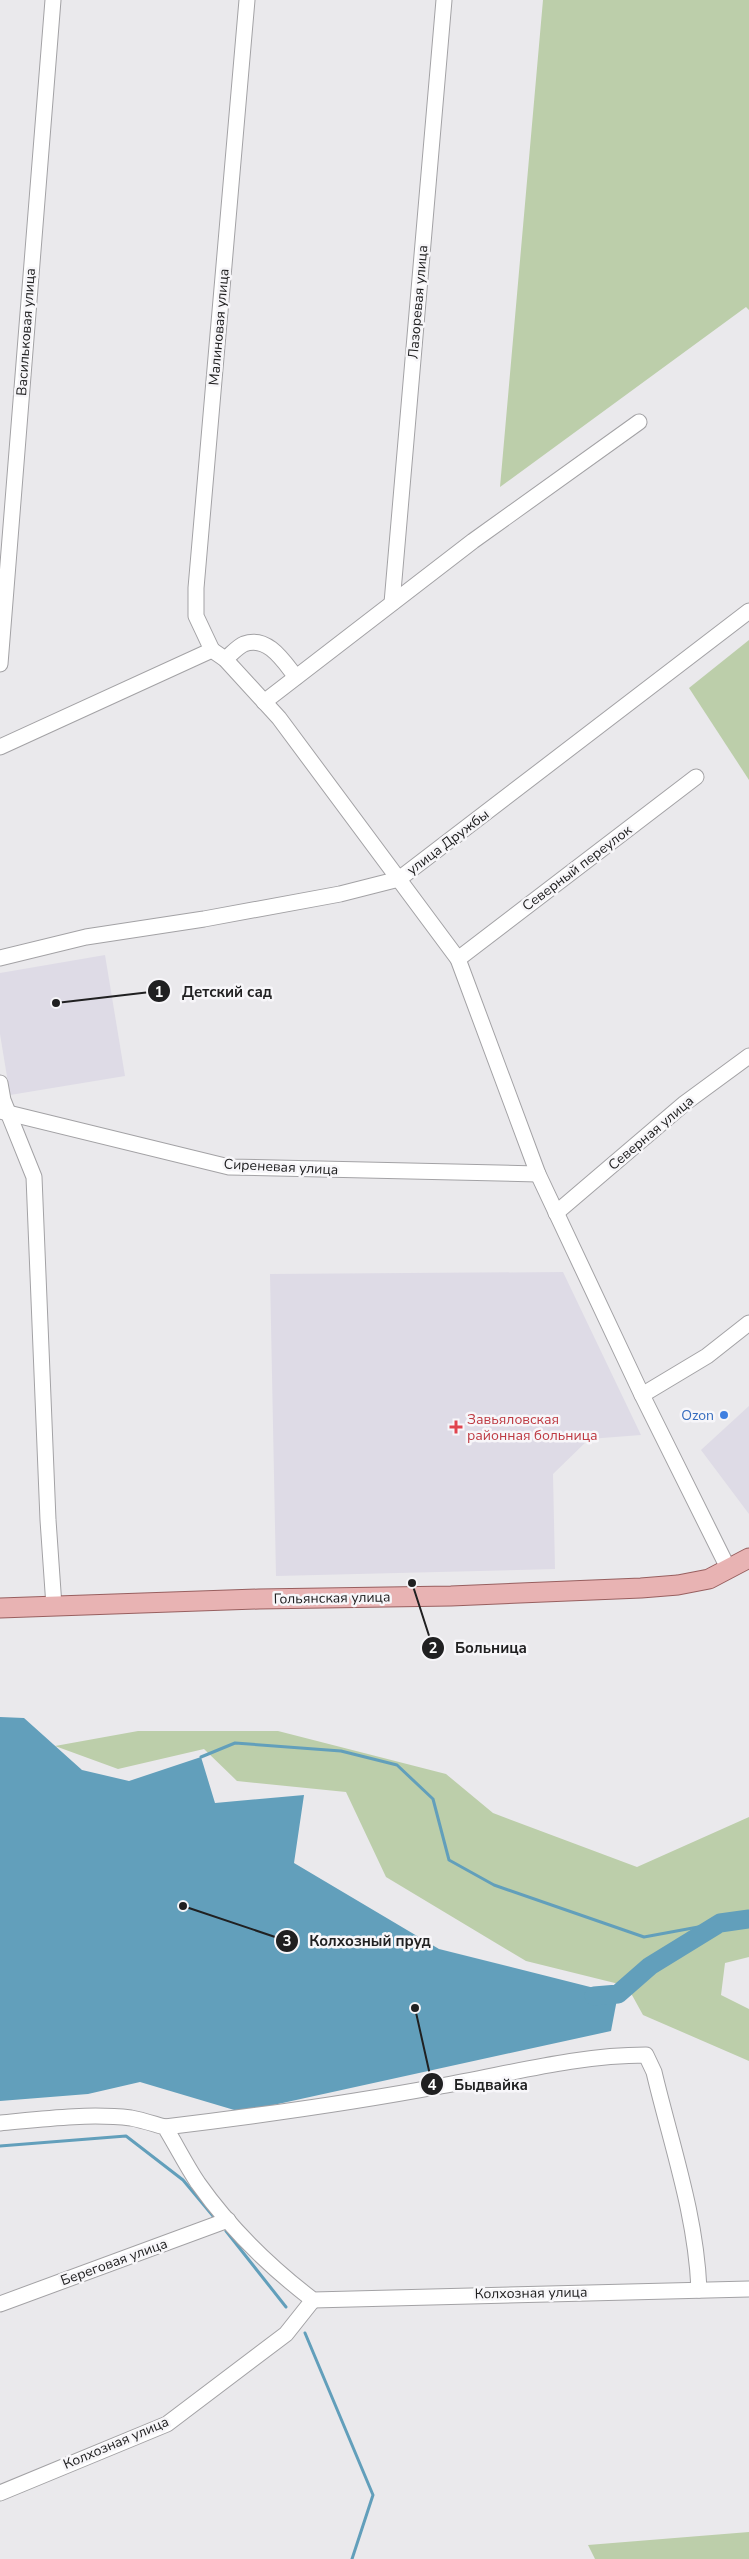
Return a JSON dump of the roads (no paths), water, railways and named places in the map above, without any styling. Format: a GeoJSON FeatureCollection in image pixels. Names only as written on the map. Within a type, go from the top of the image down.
{"type":"FeatureCollection","features":[{"type":"Feature","properties":{"kind":"main road","name":"Гольянская улица"},"geometry":{"type":"LineString","coordinates":[[0,1608],[259,1599],[451,1596],[641,1588],[692,1583],[709,1579],[749,1558]]}},
{"type":"Feature","properties":{"kind":"street","name":"Васильковая улица"},"geometry":{"type":"LineString","coordinates":[[0,664],[53,0]]}},
{"type":"Feature","properties":{"kind":"street","name":"Малиновая улица"},"geometry":{"type":"LineString","coordinates":[[212,650],[196,616],[196,588],[247,0]]}},
{"type":"Feature","properties":{"kind":"street","name":"Лазоревая улица"},"geometry":{"type":"LineString","coordinates":[[392,603],[444,0]]}},
{"type":"Feature","properties":{"kind":"street"},"geometry":{"type":"LineString","coordinates":[[264,702],[473,541],[639,422]]}},
{"type":"Feature","properties":{"kind":"street","name":"улица Дружбы"},"geometry":{"type":"LineString","coordinates":[[0,958],[86,937],[340,894],[399,879],[749,611]]}},
{"type":"Feature","properties":{"kind":"street"},"geometry":{"type":"LineString","coordinates":[[225,659],[244,644],[259,643],[274,650],[296,677]]}},
{"type":"Feature","properties":{"kind":"street"},"geometry":{"type":"LineString","coordinates":[[0,747],[212,650],[225,659],[264,702],[458,959],[538,1174],[642,1395],[729,1570]]}},
{"type":"Feature","properties":{"kind":"street","name":"Северный переулок"},"geometry":{"type":"LineString","coordinates":[[458,959],[696,777]]}},
{"type":"Feature","properties":{"kind":"street","name":"Северная улица"},"geometry":{"type":"LineString","coordinates":[[556,1213],[685,1103],[749,1056]]}},
{"type":"Feature","properties":{"kind":"street"},"geometry":{"type":"LineString","coordinates":[[0,1084],[4,1112],[34,1177],[48,1520],[54,1606]]}},
{"type":"Feature","properties":{"kind":"street","name":"Сиреневая улица"},"geometry":{"type":"LineString","coordinates":[[4,1112],[229,1167],[538,1174]]}},
{"type":"Feature","properties":{"kind":"street"},"geometry":{"type":"LineString","coordinates":[[642,1395],[707,1356],[749,1324]]}},
{"type":"Feature","properties":{"kind":"street"},"geometry":{"type":"LineString","coordinates":[[0,2123],[46,2118],[93,2117],[131,2118],[164,2127],[259,2115],[440,2086],[607,2055],[646,2055],[654,2072],[689,2207],[695,2241],[698,2290]]}},
{"type":"Feature","properties":{"kind":"street"},"geometry":{"type":"LineString","coordinates":[[164,2127],[198,2182],[228,2220],[284,2277],[313,2300]]}},
{"type":"Feature","properties":{"kind":"street","name":"Береговая улица"},"geometry":{"type":"LineString","coordinates":[[0,2304],[228,2220]]}},
{"type":"Feature","properties":{"kind":"street","name":"Колхозная улица"},"geometry":{"type":"LineString","coordinates":[[0,2492],[167,2424],[286,2334],[313,2300],[749,2289]]}},
{"type":"Feature","properties":{"kind":"water"},"geometry":{"type":"Polygon","coordinates":[[[0,1717],[24,1718],[82,1770],[129,1781],[201,1757],[215,1803],[304,1795],[294,1863],[439,1949],[618,1994],[611,2031],[241,2112],[140,2082],[88,2094],[0,2101],[0,1717]]]}},
{"type":"Feature","properties":{"kind":"waterway"},"geometry":{"type":"LineString","coordinates":[[201,1757],[235,1743],[341,1751],[397,1765],[433,1799],[449,1860],[494,1885],[644,1937],[720,1923]]}},
{"type":"Feature","properties":{"kind":"waterway"},"geometry":{"type":"LineString","coordinates":[[594,1996],[618,1994],[650,1966],[720,1923],[749,1919]]}},
{"type":"Feature","properties":{"kind":"waterway"},"geometry":{"type":"LineString","coordinates":[[0,2146],[126,2136],[183,2180],[213,2216]]}},
{"type":"Feature","properties":{"kind":"waterway"},"geometry":{"type":"LineString","coordinates":[[226,2231],[286,2307]]}},
{"type":"Feature","properties":{"kind":"waterway"},"geometry":{"type":"LineString","coordinates":[[305,2333],[373,2495],[352,2559]]}},
{"type":"Feature","properties":{"kind":"place","name":"Детский сад"},"geometry":{"type":"Point","coordinates":[56,1003]}},
{"type":"Feature","properties":{"kind":"place","name":"Ozon"},"geometry":{"type":"Point","coordinates":[724,1415]}},
{"type":"Feature","properties":{"kind":"place","name":"Завьяловская районная больница"},"geometry":{"type":"Point","coordinates":[456,1427]}},
{"type":"Feature","properties":{"kind":"place","name":"Больница"},"geometry":{"type":"Point","coordinates":[412,1583]}},
{"type":"Feature","properties":{"kind":"place","name":"Колхозный пруд"},"geometry":{"type":"Point","coordinates":[183,1906]}},
{"type":"Feature","properties":{"kind":"place","name":"Быдвайка"},"geometry":{"type":"Point","coordinates":[415,2008]}}]}
